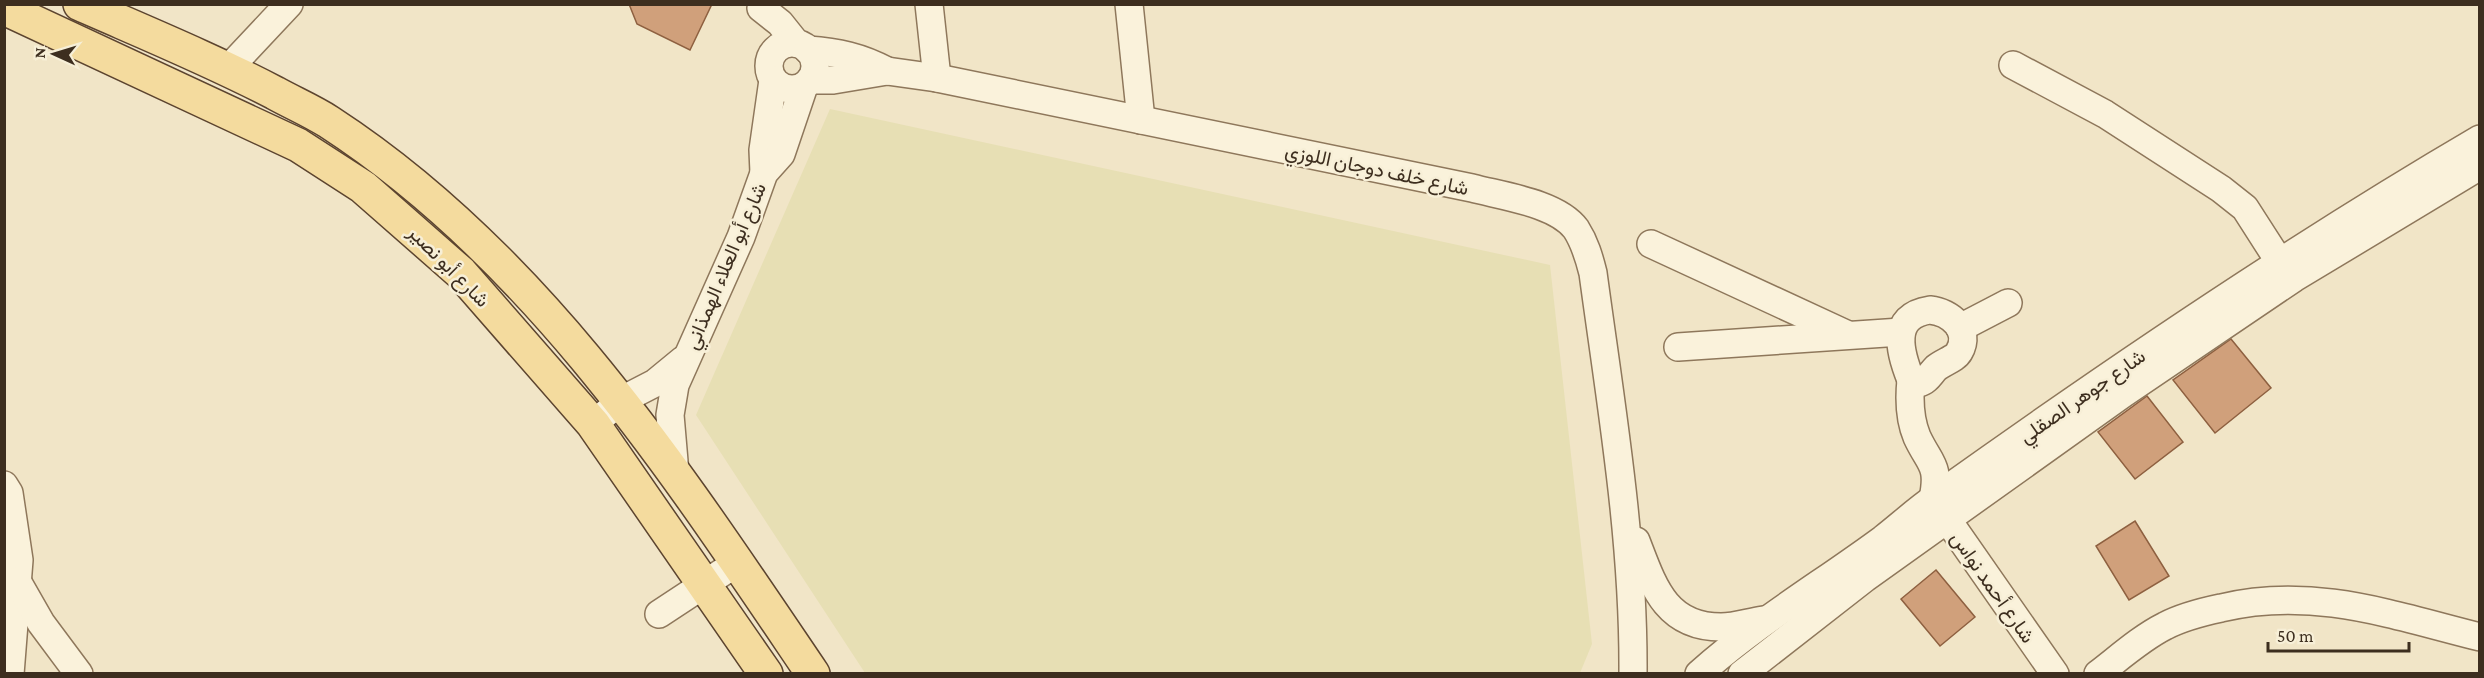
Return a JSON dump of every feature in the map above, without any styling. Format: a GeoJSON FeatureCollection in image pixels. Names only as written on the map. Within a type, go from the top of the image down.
{"type":"FeatureCollection","features":[{"type":"Feature","properties":{"kind":"main road","name":"شارع أبو نصير"},"geometry":{"type":"LineString","coordinates":[[80,4],[228,69],[327,120],[410,182],[465,230],[506,270],[597,369],[622,400],[738,562],[813,674]]}},
{"type":"Feature","properties":{"kind":"main road","name":"شارع أبو نصير"},"geometry":{"type":"LineString","coordinates":[[4,8],[270,131],[357,182],[398,215],[461,273],[593,424],[766,674]]}},
{"type":"Feature","properties":{"kind":"street"},"geometry":{"type":"LineString","coordinates":[[228,69],[289,4]]}},
{"type":"Feature","properties":{"kind":"street"},"geometry":{"type":"LineString","coordinates":[[929,4],[936,78]]}},
{"type":"Feature","properties":{"kind":"street"},"geometry":{"type":"LineString","coordinates":[[1129,4],[1141,120]]}},
{"type":"Feature","properties":{"kind":"street"},"geometry":{"type":"LineString","coordinates":[[760,6],[780,23],[793,48],[815,64],[807,83],[788,89],[773,80],[768,66],[793,48]]}},
{"type":"Feature","properties":{"kind":"street","name":"شارع خلف دوجان اللوزي"},"geometry":{"type":"LineString","coordinates":[[793,48],[850,55],[866,59],[887,71]]}},
{"type":"Feature","properties":{"kind":"street"},"geometry":{"type":"LineString","coordinates":[[2013,64],[2105,114],[2221,189],[2245,208],[2279,261]]}},
{"type":"Feature","properties":{"kind":"street","name":"شارع خلف دوجان اللوزي"},"geometry":{"type":"LineString","coordinates":[[807,83],[887,71],[936,78],[1472,188],[1560,214],[1575,227],[1586,246],[1593,273],[1625,512],[1632,608],[1633,674]]}},
{"type":"Feature","properties":{"kind":"street","name":"شارع أبو العلاء الهمذاني"},"geometry":{"type":"LineString","coordinates":[[764,173],[763,150],[773,80]]}},
{"type":"Feature","properties":{"kind":"street","name":"شارع أبو العلاء الهمذاني"},"geometry":{"type":"LineString","coordinates":[[675,473],[671,405],[675,385],[741,237],[764,173],[781,154],[807,83]]}},
{"type":"Feature","properties":{"kind":"street","name":"شارع جوهر الصقلي"},"geometry":{"type":"LineString","coordinates":[[1742,674],[1865,578],[1940,510],[2198,315],[2279,261],[2480,139]]}},
{"type":"Feature","properties":{"kind":"street","name":"شارع جوهر الصقلي"},"geometry":{"type":"LineString","coordinates":[[1699,674],[1768,619],[1884,538],[1940,510],[2124,393],[2294,279],[2480,166]]}},
{"type":"Feature","properties":{"kind":"street"},"geometry":{"type":"LineString","coordinates":[[1652,244],[1850,336]]}},
{"type":"Feature","properties":{"kind":"street"},"geometry":{"type":"LineString","coordinates":[[1960,328],[2008,303]]}},
{"type":"Feature","properties":{"kind":"street"},"geometry":{"type":"LineString","coordinates":[[1911,380],[1923,382],[1936,369],[1958,354],[1962,342],[1960,328],[1951,316],[1930,310],[1915,314],[1901,332],[1902,352],[1911,380],[1912,422],[1916,435],[1936,472],[1940,510]]}},
{"type":"Feature","properties":{"kind":"street"},"geometry":{"type":"LineString","coordinates":[[1678,347],[1901,332]]}},
{"type":"Feature","properties":{"kind":"street","name":"شارع أبو العلاء الهمذاني"},"geometry":{"type":"LineString","coordinates":[[593,424],[622,400],[655,383],[687,358]]}},
{"type":"Feature","properties":{"kind":"street"},"geometry":{"type":"LineString","coordinates":[[4,485],[9,493],[19,560],[10,674]]}},
{"type":"Feature","properties":{"kind":"street","name":"شارع أحمد نواس"},"geometry":{"type":"LineString","coordinates":[[1940,510],[2055,674]]}},
{"type":"Feature","properties":{"kind":"street","name":"شارع خلف دوجان اللوزي"},"geometry":{"type":"LineString","coordinates":[[1625,512],[1654,588],[1677,614],[1695,624],[1723,627],[1768,619]]}},
{"type":"Feature","properties":{"kind":"street"},"geometry":{"type":"LineString","coordinates":[[659,615],[738,562]]}},
{"type":"Feature","properties":{"kind":"street"},"geometry":{"type":"LineString","coordinates":[[17,581],[41,623],[79,674]]}},
{"type":"Feature","properties":{"kind":"street"},"geometry":{"type":"LineString","coordinates":[[2098,674],[2164,626],[2196,614],[2256,601],[2295,599],[2328,601],[2363,607],[2480,638]]}},
{"type":"Feature","properties":{"kind":"shaded area"},"geometry":{"type":"Polygon","coordinates":[[[830,109],[1550,265],[1592,644],[1580,673],[865,673],[696,415],[830,109]]]}},
{"type":"Feature","properties":{"kind":"building"},"geometry":{"type":"Polygon","coordinates":[[[629,4],[712,4],[690,50],[637,24],[629,4]]]}},
{"type":"Feature","properties":{"kind":"building"},"geometry":{"type":"Polygon","coordinates":[[[2231,339],[2271,388],[2215,433],[2173,380],[2231,339]]]}},
{"type":"Feature","properties":{"kind":"building"},"geometry":{"type":"Polygon","coordinates":[[[2147,396],[2183,442],[2135,479],[2098,432],[2147,396]]]}},
{"type":"Feature","properties":{"kind":"building"},"geometry":{"type":"Polygon","coordinates":[[[2135,521],[2169,576],[2129,600],[2096,546],[2135,521]]]}},
{"type":"Feature","properties":{"kind":"building"},"geometry":{"type":"Polygon","coordinates":[[[1936,570],[1975,617],[1940,646],[1901,599],[1936,570]]]}}]}
